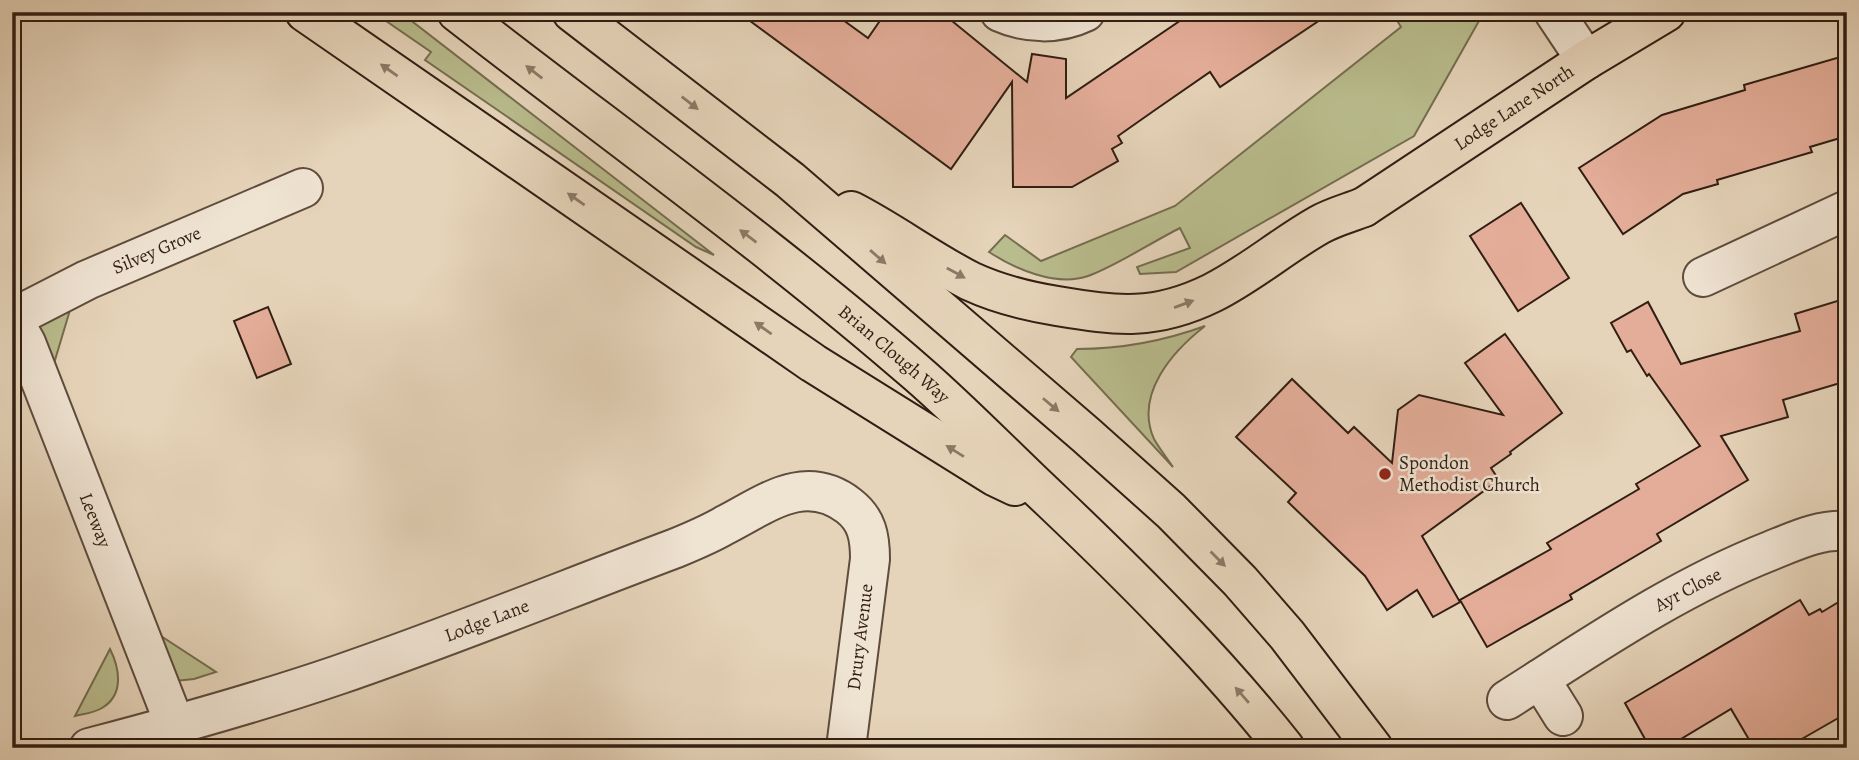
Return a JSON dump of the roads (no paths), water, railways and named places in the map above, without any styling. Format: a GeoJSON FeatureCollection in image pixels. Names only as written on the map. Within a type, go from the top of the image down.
{"type":"FeatureCollection","features":[{"type":"Feature","properties":{"kind":"main road"},"geometry":{"type":"LineString","coordinates":[[305,12],[813,363],[994,476],[1058,507]]}},
{"type":"Feature","properties":{"kind":"main road","name":"Brian Clough Way"},"geometry":{"type":"LineString","coordinates":[[457,12],[775,257],[908,366],[1058,507],[1185,633],[1285,748]]}},
{"type":"Feature","properties":{"kind":"main road"},"geometry":{"type":"LineString","coordinates":[[572,12],[790,180],[1171,511],[1240,581],[1287,635],[1373,748]]}},
{"type":"Feature","properties":{"kind":"main road"},"geometry":{"type":"LineString","coordinates":[[594,12],[636,61]]}},
{"type":"Feature","properties":{"kind":"main road","name":"Lodge Lane North"},"geometry":{"type":"LineString","coordinates":[[790,180],[876,224],[971,281],[1000,294],[1094,313],[1117,315],[1169,309],[1201,298],[1232,282],[1321,224],[1364,207],[1587,60],[1666,12]]}},
{"type":"Feature","properties":{"kind":"street"},"geometry":{"type":"LineString","coordinates":[[1000,12],[1018,19],[1047,22],[1085,12]]}},
{"type":"Feature","properties":{"kind":"street"},"geometry":{"type":"LineString","coordinates":[[1554,12],[1587,60]]}},
{"type":"Feature","properties":{"kind":"street","name":"Silvey Grove"},"geometry":{"type":"LineString","coordinates":[[13,318],[87,280],[303,188]]}},
{"type":"Feature","properties":{"kind":"street"},"geometry":{"type":"LineString","coordinates":[[1703,276],[1847,210]]}},
{"type":"Feature","properties":{"kind":"street","name":"Leeway"},"geometry":{"type":"LineString","coordinates":[[13,318],[26,343],[175,725]]}},
{"type":"Feature","properties":{"kind":"street","name":"Lodge Lane"},"geometry":{"type":"LineString","coordinates":[[89,748],[336,676],[433,641],[676,548],[789,493],[811,491],[830,496],[854,511],[865,526]]}},
{"type":"Feature","properties":{"kind":"street","name":"Drury Avenue"},"geometry":{"type":"LineString","coordinates":[[846,748],[870,559],[870,542],[865,526]]}},
{"type":"Feature","properties":{"kind":"street","name":"Ayr Close"},"geometry":{"type":"LineString","coordinates":[[1507,701],[1682,592],[1720,573],[1805,537],[1825,532],[1847,531]]}},
{"type":"Feature","properties":{"kind":"street"},"geometry":{"type":"LineString","coordinates":[[1540,679],[1563,716]]}},
{"type":"Feature","properties":{"kind":"place","name":"Spondon Methodist Church"},"geometry":{"type":"Point","coordinates":[1385,474]}}]}
